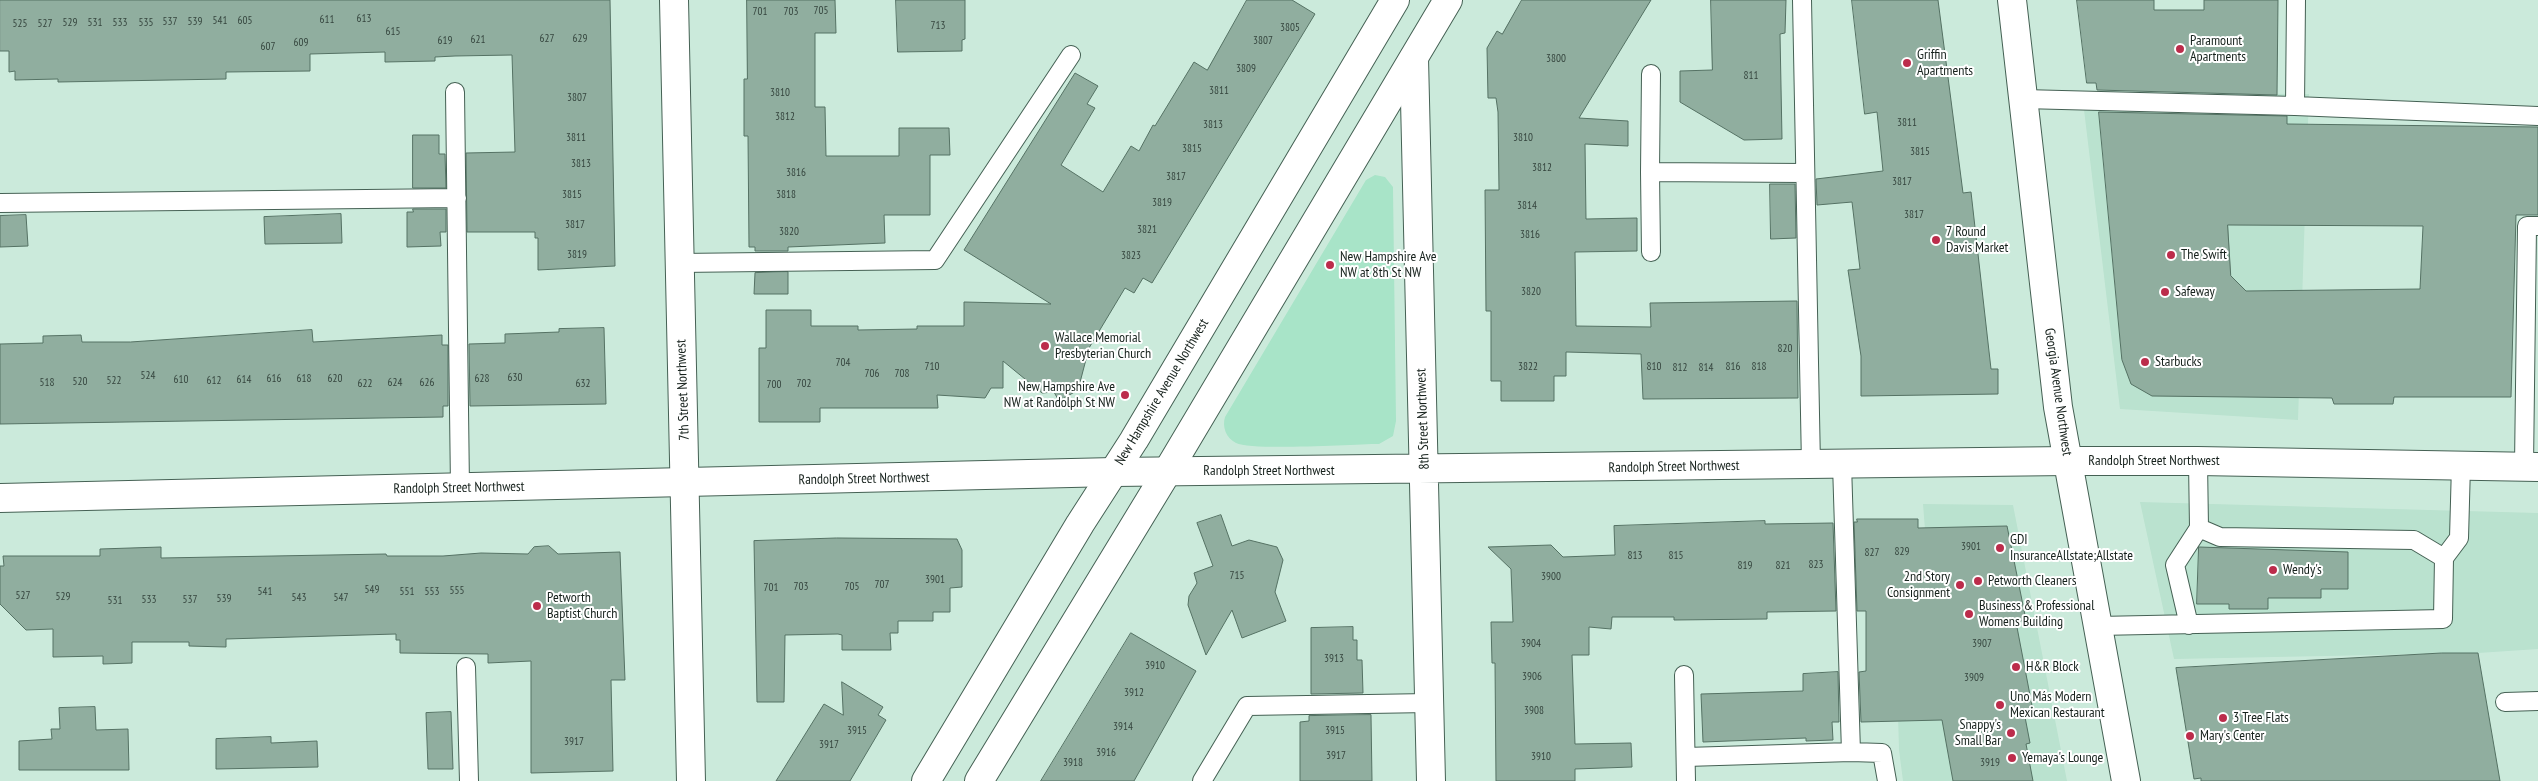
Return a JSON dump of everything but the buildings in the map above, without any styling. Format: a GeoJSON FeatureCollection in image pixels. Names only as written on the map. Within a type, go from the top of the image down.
{"type":"FeatureCollection","features":[{"type":"Feature","properties":{"kind":"main road","name":"7th Street Northwest"},"geometry":{"type":"LineString","coordinates":[[674,0],[691,781]]}},
{"type":"Feature","properties":{"kind":"main road","name":"New Hampshire Avenue Northwest"},"geometry":{"type":"LineString","coordinates":[[926,781],[1080,524],[1114,472],[1395,0]]}},
{"type":"Feature","properties":{"kind":"main road"},"geometry":{"type":"LineString","coordinates":[[979,781],[1167,472],[1448,0]]}},
{"type":"Feature","properties":{"kind":"main road","name":"Georgia Avenue Northwest"},"geometry":{"type":"LineString","coordinates":[[2012,0],[2058,407],[2126,781]]}},
{"type":"Feature","properties":{"kind":"main road","name":"8th Street Northwest"},"geometry":{"type":"LineString","coordinates":[[1414,58],[1431,781]]}},
{"type":"Feature","properties":{"kind":"main road","name":"Randolph Street Northwest"},"geometry":{"type":"LineString","coordinates":[[0,498],[1114,472],[1425,470],[2068,461],[2531,466]]}},
{"type":"Feature","properties":{"kind":"lane"},"geometry":{"type":"LineString","coordinates":[[1802,0],[1811,465]]}},
{"type":"Feature","properties":{"kind":"lane"},"geometry":{"type":"LineString","coordinates":[[2295,106],[2296,0]]}},
{"type":"Feature","properties":{"kind":"lane"},"geometry":{"type":"LineString","coordinates":[[679,263],[935,260],[1071,55]]}},
{"type":"Feature","properties":{"kind":"lane"},"geometry":{"type":"LineString","coordinates":[[1651,74],[1651,252]]}},
{"type":"Feature","properties":{"kind":"lane"},"geometry":{"type":"LineString","coordinates":[[455,92],[460,488]]}},
{"type":"Feature","properties":{"kind":"lane"},"geometry":{"type":"LineString","coordinates":[[2023,99],[2295,106],[2538,116]]}},
{"type":"Feature","properties":{"kind":"lane"},"geometry":{"type":"LineString","coordinates":[[1650,172],[1805,173]]}},
{"type":"Feature","properties":{"kind":"lane"},"geometry":{"type":"LineString","coordinates":[[0,203],[457,198]]}},
{"type":"Feature","properties":{"kind":"lane"},"geometry":{"type":"LineString","coordinates":[[2531,466],[2526,226],[2538,226]]}},
{"type":"Feature","properties":{"kind":"lane"},"geometry":{"type":"LineString","coordinates":[[2189,625],[2175,565],[2199,528],[2198,461]]}},
{"type":"Feature","properties":{"kind":"lane"},"geometry":{"type":"LineString","coordinates":[[1842,464],[1851,752]]}},
{"type":"Feature","properties":{"kind":"lane"},"geometry":{"type":"LineString","coordinates":[[2098,626],[2443,618],[2444,558],[2459,538],[2461,465]]}},
{"type":"Feature","properties":{"kind":"lane"},"geometry":{"type":"LineString","coordinates":[[2199,528],[2220,537],[2414,540],[2444,558]]}},
{"type":"Feature","properties":{"kind":"lane"},"geometry":{"type":"LineString","coordinates":[[466,668],[469,781]]}},
{"type":"Feature","properties":{"kind":"lane"},"geometry":{"type":"LineString","coordinates":[[1684,675],[1686,781]]}},
{"type":"Feature","properties":{"kind":"lane"},"geometry":{"type":"LineString","coordinates":[[2505,702],[2538,700]]}},
{"type":"Feature","properties":{"kind":"lane"},"geometry":{"type":"LineString","coordinates":[[1202,781],[1247,706],[1429,703]]}},
{"type":"Feature","properties":{"kind":"lane"},"geometry":{"type":"LineString","coordinates":[[1686,757],[1882,752],[1887,781]]}},
{"type":"Feature","properties":{"kind":"shaded area"},"geometry":{"type":"Polygon","coordinates":[[[2082,93],[2309,94],[2298,420],[2120,409],[2082,93]]]}},
{"type":"Feature","properties":{"kind":"shaded area"},"geometry":{"type":"Polygon","coordinates":[[[1375,175],[1385,177],[1393,187],[1396,421],[1393,436],[1379,444],[1262,447],[1236,443],[1226,432],[1224,425],[1225,417],[1366,180],[1375,175]]]}},
{"type":"Feature","properties":{"kind":"shaded area"},"geometry":{"type":"Polygon","coordinates":[[[2140,502],[2538,513],[2538,649],[2478,653],[2174,659],[2140,502]]]}},
{"type":"Feature","properties":{"kind":"shaded area"},"geometry":{"type":"Polygon","coordinates":[[[1923,504],[2013,505],[2067,781],[1903,781],[1899,750],[1895,605],[1930,594],[1923,504]]]}},
{"type":"Feature","properties":{"kind":"place","name":"Paramount Apartments"},"geometry":{"type":"Point","coordinates":[2180,49]}},
{"type":"Feature","properties":{"kind":"place","name":"Griffin Apartments"},"geometry":{"type":"Point","coordinates":[1907,63]}},
{"type":"Feature","properties":{"kind":"place","name":"7 Round Davis Market"},"geometry":{"type":"Point","coordinates":[1936,240]}},
{"type":"Feature","properties":{"kind":"place","name":"The Swift"},"geometry":{"type":"Point","coordinates":[2171,255]}},
{"type":"Feature","properties":{"kind":"place","name":"New Hampshire Ave NW at 8th St NW"},"geometry":{"type":"Point","coordinates":[1330,265]}},
{"type":"Feature","properties":{"kind":"place","name":"Safeway"},"geometry":{"type":"Point","coordinates":[2165,292]}},
{"type":"Feature","properties":{"kind":"place","name":"Wallace Memorial Presbyterian Church"},"geometry":{"type":"Point","coordinates":[1045,346]}},
{"type":"Feature","properties":{"kind":"place","name":"Starbucks"},"geometry":{"type":"Point","coordinates":[2145,362]}},
{"type":"Feature","properties":{"kind":"place","name":"New Hampshire Ave NW at Randolph St NW"},"geometry":{"type":"Point","coordinates":[1125,395]}},
{"type":"Feature","properties":{"kind":"place","name":"GDI InsuranceAllstate;Allstate"},"geometry":{"type":"Point","coordinates":[2000,548]}},
{"type":"Feature","properties":{"kind":"place","name":"Wendy's"},"geometry":{"type":"Point","coordinates":[2273,570]}},
{"type":"Feature","properties":{"kind":"place","name":"Petworth Cleaners"},"geometry":{"type":"Point","coordinates":[1978,581]}},
{"type":"Feature","properties":{"kind":"place","name":"2nd Story Consignment"},"geometry":{"type":"Point","coordinates":[1960,585]}},
{"type":"Feature","properties":{"kind":"place","name":"Petworth Baptist Church"},"geometry":{"type":"Point","coordinates":[537,606]}},
{"type":"Feature","properties":{"kind":"place","name":"Business & Professional Womens Building"},"geometry":{"type":"Point","coordinates":[1969,614]}},
{"type":"Feature","properties":{"kind":"place","name":"H&R Block"},"geometry":{"type":"Point","coordinates":[2016,667]}},
{"type":"Feature","properties":{"kind":"place","name":"Uno Más Modern Mexican Restaurant"},"geometry":{"type":"Point","coordinates":[2000,705]}},
{"type":"Feature","properties":{"kind":"place","name":"3 Tree Flats"},"geometry":{"type":"Point","coordinates":[2223,718]}},
{"type":"Feature","properties":{"kind":"place","name":"Snappy's Small Bar"},"geometry":{"type":"Point","coordinates":[2011,733]}},
{"type":"Feature","properties":{"kind":"place","name":"Mary's Center"},"geometry":{"type":"Point","coordinates":[2190,736]}},
{"type":"Feature","properties":{"kind":"place","name":"Yemaya's Lounge"},"geometry":{"type":"Point","coordinates":[2012,758]}}]}
